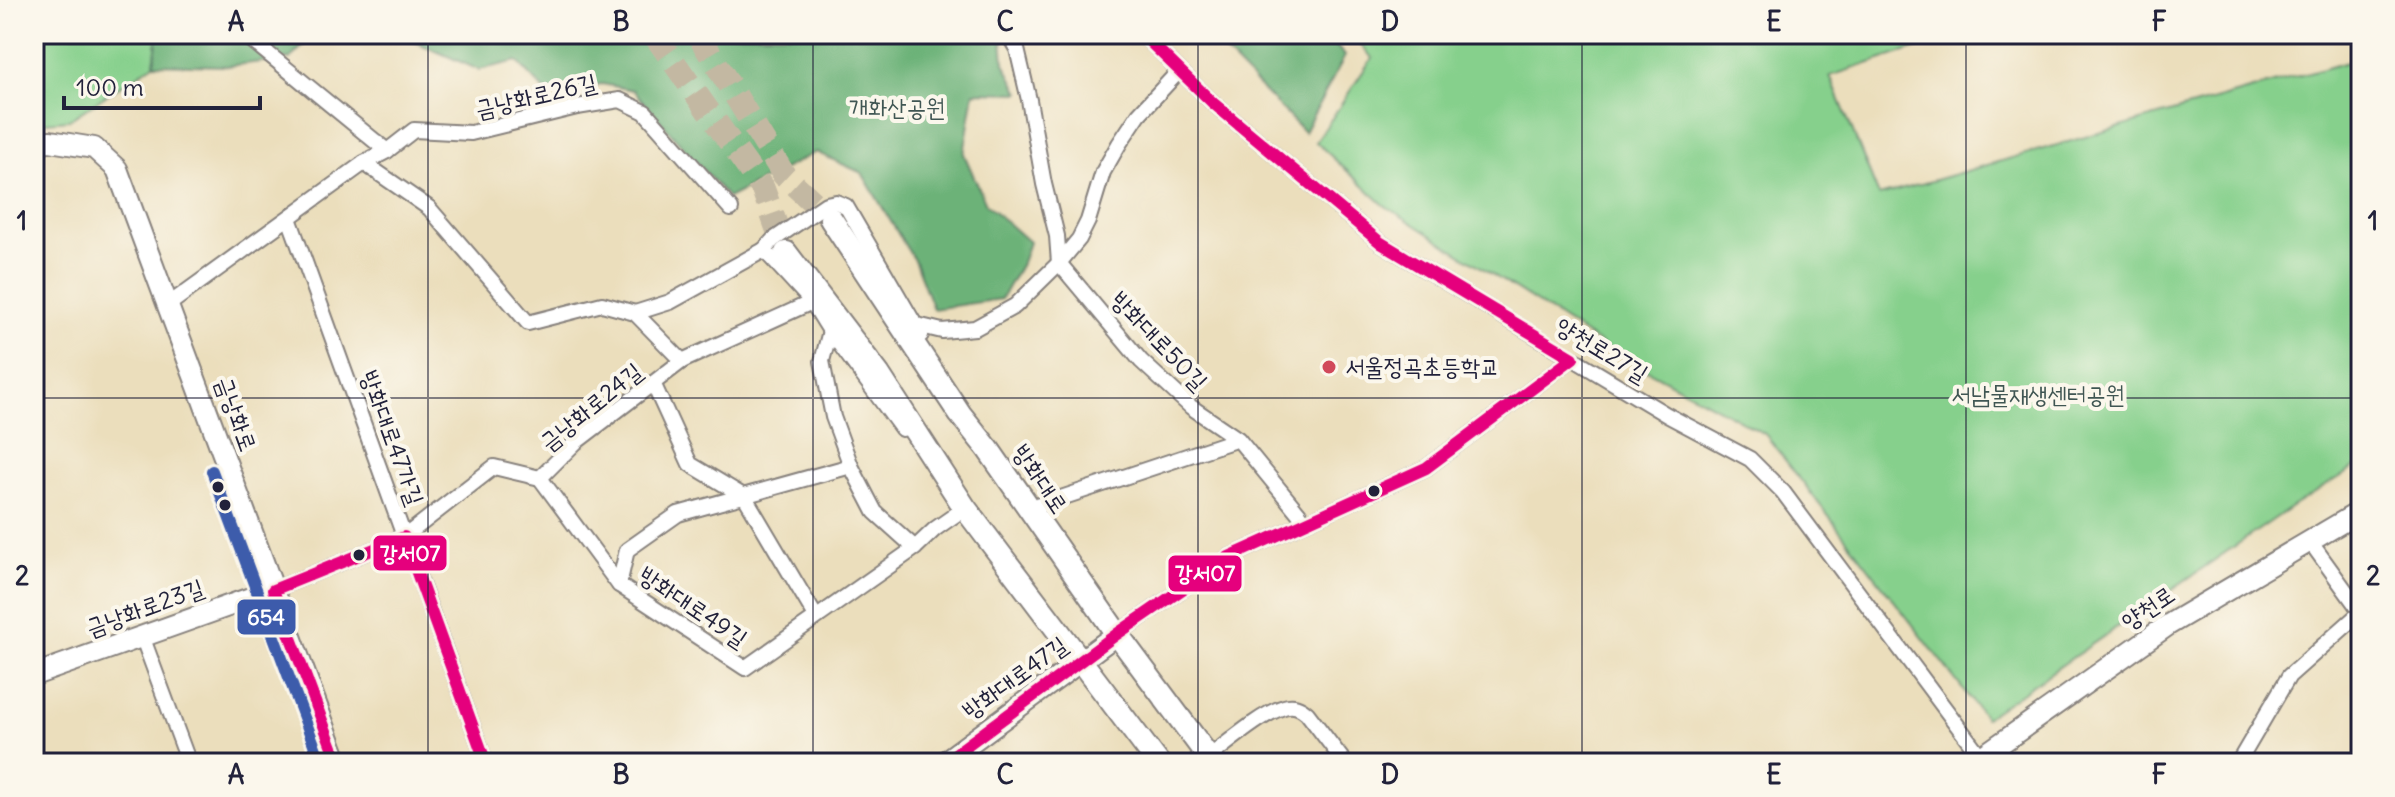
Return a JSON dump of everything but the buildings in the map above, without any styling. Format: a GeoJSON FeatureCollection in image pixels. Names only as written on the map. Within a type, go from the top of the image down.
{"type":"FeatureCollection","features":[{"type":"Feature","properties":{"kind":"main road","name":"방화대로"},"geometry":{"type":"LineString","coordinates":[[831,219],[960,414],[1211,760]]}},
{"type":"Feature","properties":{"kind":"main road"},"geometry":{"type":"LineString","coordinates":[[775,251],[879,375],[965,508],[1158,763]]}},
{"type":"Feature","properties":{"kind":"street"},"geometry":{"type":"LineString","coordinates":[[244,34],[387,151]]}},
{"type":"Feature","properties":{"kind":"street"},"geometry":{"type":"LineString","coordinates":[[1008,34],[1017,49],[1029,100],[1057,236],[1059,263]]}},
{"type":"Feature","properties":{"kind":"street","name":"양천로27길"},"geometry":{"type":"LineString","coordinates":[[1142,34],[1213,103],[1381,243],[1667,415],[1750,459],[1783,492],[1977,760]]}},
{"type":"Feature","properties":{"kind":"street"},"geometry":{"type":"LineString","coordinates":[[913,324],[942,331],[975,328],[1015,306],[1079,239],[1088,221],[1103,172],[1119,144],[1139,114],[1179,71]]}},
{"type":"Feature","properties":{"kind":"street","name":"금낭화로26길"},"geometry":{"type":"LineString","coordinates":[[168,305],[414,130],[471,133],[577,107],[620,100],[645,112],[731,209]]}},
{"type":"Feature","properties":{"kind":"street","name":"금낭화로"},"geometry":{"type":"LineString","coordinates":[[34,142],[50,141],[94,148],[117,169],[338,763]]}},
{"type":"Feature","properties":{"kind":"street"},"geometry":{"type":"LineString","coordinates":[[364,163],[429,208],[528,323],[602,304],[635,313],[682,361],[812,302]]}},
{"type":"Feature","properties":{"kind":"street"},"geometry":{"type":"LineString","coordinates":[[949,485],[911,441],[830,331],[775,251],[773,240],[826,204],[836,202],[846,206],[913,324],[970,409],[988,449]]}},
{"type":"Feature","properties":{"kind":"street","name":"방화대로47가길"},"geometry":{"type":"LineString","coordinates":[[289,218],[486,763]]}},
{"type":"Feature","properties":{"kind":"street"},"geometry":{"type":"LineString","coordinates":[[635,313],[670,302],[775,251]]}},
{"type":"Feature","properties":{"kind":"street","name":"방화대로50길"},"geometry":{"type":"LineString","coordinates":[[1059,263],[1141,361],[1191,407],[1238,439],[1305,521]]}},
{"type":"Feature","properties":{"kind":"street"},"geometry":{"type":"LineString","coordinates":[[830,331],[822,361],[833,417],[851,466],[875,512],[915,548]]}},
{"type":"Feature","properties":{"kind":"street"},"geometry":{"type":"LineString","coordinates":[[1117,634],[1229,557],[1426,468],[1573,358]]}},
{"type":"Feature","properties":{"kind":"street","name":"금낭화로24길"},"geometry":{"type":"LineString","coordinates":[[273,590],[404,537],[494,467],[540,478],[576,442],[682,361]]}},
{"type":"Feature","properties":{"kind":"street"},"geometry":{"type":"LineString","coordinates":[[653,383],[690,464],[745,497],[816,617]]}},
{"type":"Feature","properties":{"kind":"street"},"geometry":{"type":"LineString","coordinates":[[1028,509],[1238,439]]}},
{"type":"Feature","properties":{"kind":"street"},"geometry":{"type":"LineString","coordinates":[[619,585],[627,550],[678,514],[851,466]]}},
{"type":"Feature","properties":{"kind":"street","name":"방화대로49길"},"geometry":{"type":"LineString","coordinates":[[540,478],[619,585],[745,668],[915,548],[965,508]]}},
{"type":"Feature","properties":{"kind":"street","name":"양천로"},"geometry":{"type":"LineString","coordinates":[[1977,760],[2168,625],[2361,511]]}},
{"type":"Feature","properties":{"kind":"street"},"geometry":{"type":"LineString","coordinates":[[2238,763],[2289,676],[2361,612],[2309,540]]}},
{"type":"Feature","properties":{"kind":"street","name":"금낭화로23길"},"geometry":{"type":"LineString","coordinates":[[34,675],[273,590]]}},
{"type":"Feature","properties":{"kind":"street","name":"방화대로47길"},"geometry":{"type":"LineString","coordinates":[[943,763],[1117,634]]}},
{"type":"Feature","properties":{"kind":"street"},"geometry":{"type":"LineString","coordinates":[[142,636],[189,763]]}},
{"type":"Feature","properties":{"kind":"street"},"geometry":{"type":"LineString","coordinates":[[1211,760],[1274,712],[1294,706],[1307,713],[1345,763]]}},
{"type":"Feature","properties":{"kind":"green space"},"geometry":{"type":"Polygon","coordinates":[[[34,34],[158,34],[154,64],[69,120],[34,123],[34,34]]]}},
{"type":"Feature","properties":{"kind":"green space"},"geometry":{"type":"Polygon","coordinates":[[[158,34],[314,34],[290,59],[226,66],[154,64],[158,34]]]}},
{"type":"Feature","properties":{"kind":"green space","name":"개화산공원"},"geometry":{"type":"Polygon","coordinates":[[[397,34],[992,34],[1002,37],[1004,63],[1020,93],[974,92],[964,154],[986,204],[1029,242],[1023,260],[1001,299],[933,309],[915,262],[862,173],[816,152],[728,198],[633,90],[602,84],[546,92],[517,61],[479,70],[397,34]]]}},
{"type":"Feature","properties":{"kind":"green space"},"geometry":{"type":"Polygon","coordinates":[[[1207,34],[1326,34],[1345,56],[1304,132],[1207,34]]]}},
{"type":"Feature","properties":{"kind":"green space","name":"서남물재생센터공원"},"geometry":{"type":"Polygon","coordinates":[[[1353,34],[1919,34],[1923,46],[1830,76],[1879,196],[2361,58],[2361,464],[2293,506],[1985,718],[1765,434],[1612,351],[1384,205],[1316,142],[1372,58],[1353,34]]]}},
{"type":"Feature","properties":{"kind":"tunnel"},"geometry":{"type":"LineString","coordinates":[[654,34],[763,189],[786,253]]}},
{"type":"Feature","properties":{"kind":"tunnel"},"geometry":{"type":"LineString","coordinates":[[698,34],[784,175],[831,219]]}},
{"type":"Feature","properties":{"kind":"transit line","name":"강서07"},"geometry":{"type":"LineString","coordinates":[[943,763],[1117,634],[1229,557],[1426,468],[1573,358],[1381,243],[1213,103],[1142,34]]}},
{"type":"Feature","properties":{"kind":"transit line","name":"654"},"geometry":{"type":"LineString","coordinates":[[212,471],[321,763]]}},
{"type":"Feature","properties":{"kind":"transit line","name":"강서07"},"geometry":{"type":"LineString","coordinates":[[338,763],[273,590],[404,537],[486,763]]}},
{"type":"Feature","properties":{"kind":"place","name":"서울정곡초등학교"},"geometry":{"type":"Point","coordinates":[1329,367]}}]}
